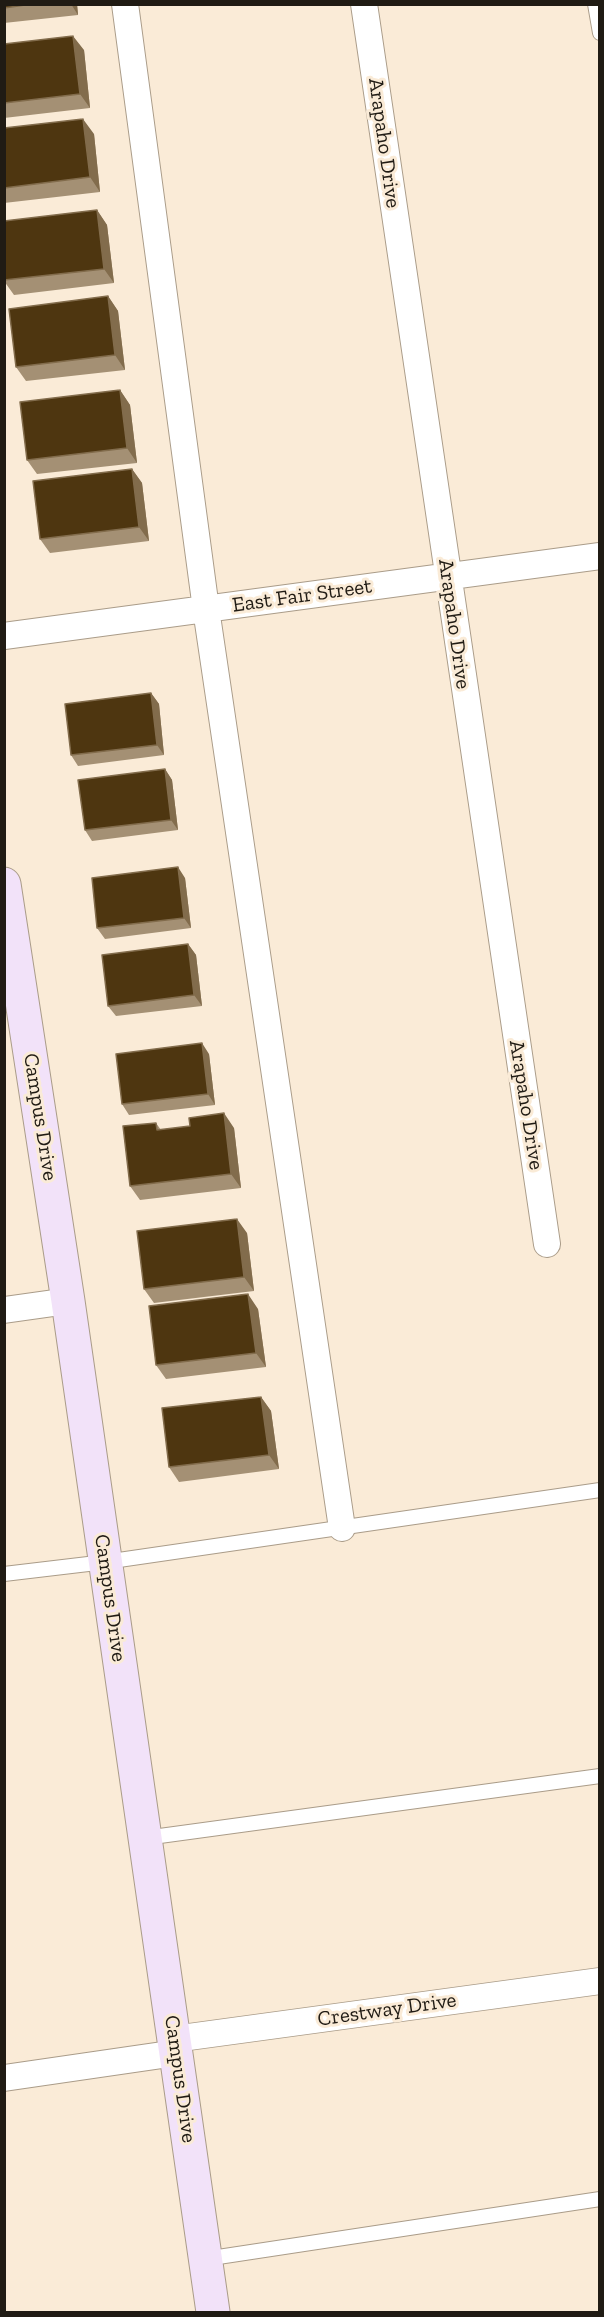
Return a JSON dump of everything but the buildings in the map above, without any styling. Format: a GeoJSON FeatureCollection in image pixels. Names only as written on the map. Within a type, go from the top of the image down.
{"type":"FeatureCollection","features":[{"type":"Feature","properties":{"kind":"main road","name":"Campus Drive"},"geometry":{"type":"LineString","coordinates":[[4,884],[68,1300],[213,2313]]}},
{"type":"Feature","properties":{"kind":"street"},"geometry":{"type":"LineString","coordinates":[[125,4],[206,609],[342,1528]]}},
{"type":"Feature","properties":{"kind":"street","name":"Arapaho Drive"},"geometry":{"type":"LineString","coordinates":[[364,4],[446,577],[547,1244]]}},
{"type":"Feature","properties":{"kind":"street","name":"East Fair Street"},"geometry":{"type":"LineString","coordinates":[[4,636],[600,556]]}},
{"type":"Feature","properties":{"kind":"street"},"geometry":{"type":"LineString","coordinates":[[4,1310],[68,1300]]}},
{"type":"Feature","properties":{"kind":"street","name":"Crestway Drive"},"geometry":{"type":"LineString","coordinates":[[4,2078],[175,2046],[600,1981]]}},
{"type":"Feature","properties":{"kind":"lane"},"geometry":{"type":"LineString","coordinates":[[595,4],[600,33]]}},
{"type":"Feature","properties":{"kind":"lane"},"geometry":{"type":"LineString","coordinates":[[4,1574],[105,1562],[600,1490]]}},
{"type":"Feature","properties":{"kind":"lane"},"geometry":{"type":"LineString","coordinates":[[145,1838],[600,1776]]}},
{"type":"Feature","properties":{"kind":"lane"},"geometry":{"type":"LineString","coordinates":[[205,2259],[600,2199]]}}]}
